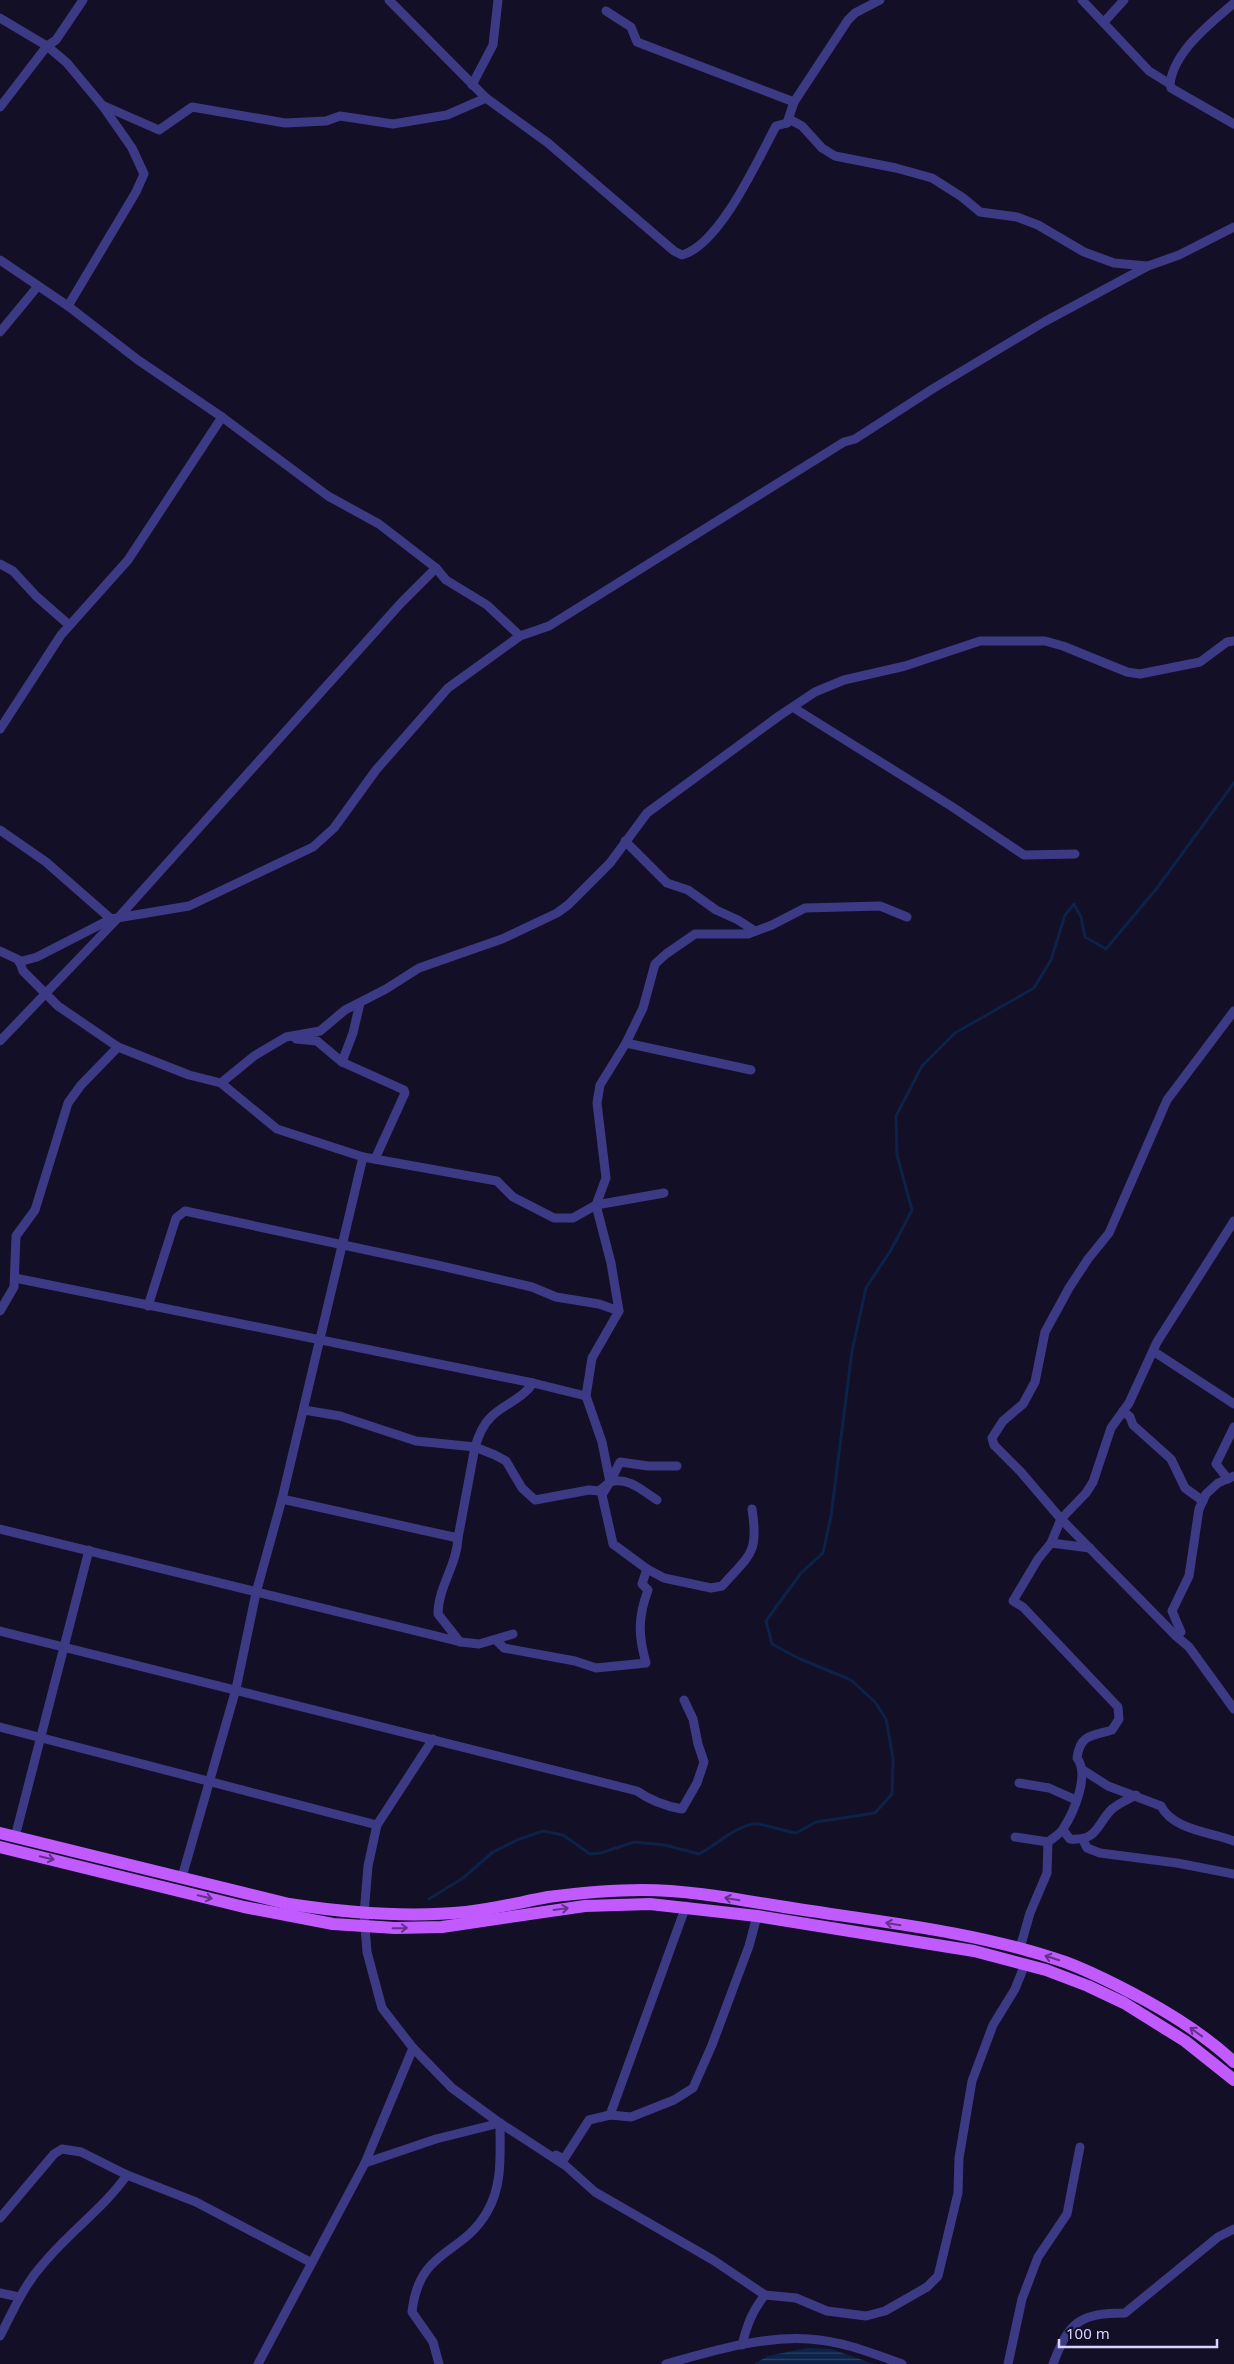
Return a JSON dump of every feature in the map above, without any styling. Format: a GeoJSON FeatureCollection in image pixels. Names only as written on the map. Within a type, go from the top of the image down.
{"type":"FeatureCollection","features":[{"type":"Feature","properties":{"kind":"main road"},"geometry":{"type":"LineString","coordinates":[[0,1833],[289,1904],[364,1920],[467,1912],[566,1895],[644,1890],[690,1893],[936,1931],[1020,1948],[1067,1963],[1131,1993],[1171,2015],[1233,2059]]}},
{"type":"Feature","properties":{"kind":"main road"},"geometry":{"type":"LineString","coordinates":[[0,1846],[298,1919],[364,1920],[442,1926],[609,1904],[650,1904],[686,1906],[757,1916],[974,1951],[1026,1964],[1088,1986],[1124,2003],[1185,2041],[1234,2080]]}},
{"type":"Feature","properties":{"kind":"street"},"geometry":{"type":"LineString","coordinates":[[0,107],[47,46],[56,40],[83,0]]}},
{"type":"Feature","properties":{"kind":"street"},"geometry":{"type":"LineString","coordinates":[[388,0],[486,98],[548,143],[674,251],[682,254],[697,248],[721,222],[742,192],[776,126],[787,123],[789,119],[802,126],[822,148],[834,156],[896,168],[932,178],[962,197],[980,212],[1017,217],[1038,224],[1084,252],[1114,263],[1148,266]]}},
{"type":"Feature","properties":{"kind":"street"},"geometry":{"type":"LineString","coordinates":[[472,85],[493,45],[498,0]]}},
{"type":"Feature","properties":{"kind":"street"},"geometry":{"type":"LineString","coordinates":[[787,123],[794,102],[848,20],[855,13],[880,0]]}},
{"type":"Feature","properties":{"kind":"street"},"geometry":{"type":"LineString","coordinates":[[1082,0],[1149,71],[1170,84],[1171,88],[1234,124]]}},
{"type":"Feature","properties":{"kind":"street"},"geometry":{"type":"LineString","coordinates":[[1104,22],[1124,0]]}},
{"type":"Feature","properties":{"kind":"street"},"geometry":{"type":"LineString","coordinates":[[1170,84],[1172,71],[1188,46],[1234,3]]}},
{"type":"Feature","properties":{"kind":"street"},"geometry":{"type":"LineString","coordinates":[[606,10],[631,27],[637,42],[794,102]]}},
{"type":"Feature","properties":{"kind":"street"},"geometry":{"type":"LineString","coordinates":[[0,18],[47,46],[67,64],[102,105],[132,148],[144,174],[136,192],[68,306]]}},
{"type":"Feature","properties":{"kind":"street"},"geometry":{"type":"LineString","coordinates":[[102,105],[159,130],[192,107],[285,124],[326,121],[340,116],[394,124],[447,115],[486,98]]}},
{"type":"Feature","properties":{"kind":"street"},"geometry":{"type":"LineString","coordinates":[[20,962],[37,957],[114,919],[189,906],[284,862],[322,841],[382,763],[437,699],[484,659],[520,636],[549,626],[1044,322],[1148,266],[1179,255],[1234,227]]}},
{"type":"Feature","properties":{"kind":"street"},"geometry":{"type":"LineString","coordinates":[[0,260],[68,306],[138,360],[222,417],[328,496],[379,524],[436,568],[446,580],[487,605],[520,636]]}},
{"type":"Feature","properties":{"kind":"street"},"geometry":{"type":"LineString","coordinates":[[0,332],[38,286]]}},
{"type":"Feature","properties":{"kind":"street"},"geometry":{"type":"LineString","coordinates":[[0,729],[61,635],[124,566],[222,417]]}},
{"type":"Feature","properties":{"kind":"street"},"geometry":{"type":"LineString","coordinates":[[0,564],[13,571],[36,596],[69,625]]}},
{"type":"Feature","properties":{"kind":"street"},"geometry":{"type":"LineString","coordinates":[[0,1041],[114,919],[401,603],[436,568]]}},
{"type":"Feature","properties":{"kind":"street"},"geometry":{"type":"LineString","coordinates":[[221,1083],[246,1061],[286,1037],[320,1032],[345,1010],[419,968],[502,939],[557,913],[568,905],[610,863],[624,841],[647,813],[815,692],[844,680],[906,666],[980,640],[1045,641],[1063,646],[1127,672],[1140,674],[1200,662],[1228,642],[1234,641]]}},
{"type":"Feature","properties":{"kind":"street"},"geometry":{"type":"LineString","coordinates":[[794,708],[951,806],[1024,855],[1074,854]]}},
{"type":"Feature","properties":{"kind":"street"},"geometry":{"type":"LineString","coordinates":[[0,709],[9,715]]}},
{"type":"Feature","properties":{"kind":"street"},"geometry":{"type":"LineString","coordinates":[[0,830],[46,862],[114,919]]}},
{"type":"Feature","properties":{"kind":"street"},"geometry":{"type":"LineString","coordinates":[[624,841],[667,883],[688,890],[716,910],[738,920],[755,931]]}},
{"type":"Feature","properties":{"kind":"street"},"geometry":{"type":"LineString","coordinates":[[610,1482],[602,1442],[586,1396],[592,1358],[619,1311],[611,1263],[596,1205],[606,1178],[597,1103],[600,1085],[626,1043],[643,1008],[655,964],[695,934],[748,934],[804,908],[880,906],[907,917]]}},
{"type":"Feature","properties":{"kind":"street"},"geometry":{"type":"LineString","coordinates":[[0,951],[20,962],[23,971],[70,1016],[118,1047],[189,1075],[221,1083],[277,1129],[363,1157],[497,1181],[513,1197],[554,1218],[573,1218],[596,1205],[664,1193]]}},
{"type":"Feature","properties":{"kind":"street"},"geometry":{"type":"LineString","coordinates":[[342,1062],[353,1033],[360,1003]]}},
{"type":"Feature","properties":{"kind":"street"},"geometry":{"type":"LineString","coordinates":[[1232,1706],[1189,1647],[1061,1519],[1020,1471],[994,1445],[992,1438],[1003,1421],[1023,1404],[1035,1382],[1045,1332],[1069,1288],[1109,1233],[1167,1100],[1234,1011]]}},
{"type":"Feature","properties":{"kind":"street"},"geometry":{"type":"LineString","coordinates":[[286,1037],[317,1041],[342,1062],[403,1090],[405,1093],[376,1159]]}},
{"type":"Feature","properties":{"kind":"street"},"geometry":{"type":"LineString","coordinates":[[626,1043],[751,1070]]}},
{"type":"Feature","properties":{"kind":"street"},"geometry":{"type":"LineString","coordinates":[[0,1311],[10,1296],[15,1278],[16,1236],[35,1210],[68,1103],[81,1085],[118,1047]]}},
{"type":"Feature","properties":{"kind":"street"},"geometry":{"type":"LineString","coordinates":[[182,1877],[236,1689],[256,1593],[304,1410],[363,1157]]}},
{"type":"Feature","properties":{"kind":"street"},"geometry":{"type":"LineString","coordinates":[[148,1306],[176,1218],[182,1212],[532,1287],[556,1296],[599,1304],[619,1311]]}},
{"type":"Feature","properties":{"kind":"street"},"geometry":{"type":"LineString","coordinates":[[585,1212],[601,1220]]}},
{"type":"Feature","properties":{"kind":"street"},"geometry":{"type":"LineString","coordinates":[[1020,1948],[1030,1913],[1047,1873],[1048,1842],[1062,1830],[1082,1786],[1083,1770],[1077,1758],[1078,1746],[1084,1740],[1112,1730],[1119,1719],[1118,1707],[1023,1607],[1013,1601],[1038,1559],[1051,1543],[1061,1519],[1086,1493],[1093,1482],[1111,1428],[1123,1411],[1153,1351],[1234,1221]]}},
{"type":"Feature","properties":{"kind":"street"},"geometry":{"type":"LineString","coordinates":[[15,1278],[533,1383],[586,1396]]}},
{"type":"Feature","properties":{"kind":"street"},"geometry":{"type":"LineString","coordinates":[[1153,1351],[1233,1401]]}},
{"type":"Feature","properties":{"kind":"street"},"geometry":{"type":"LineString","coordinates":[[460,1642],[438,1614],[444,1587],[455,1560],[475,1447],[480,1433],[490,1417],[526,1393],[533,1383]]}},
{"type":"Feature","properties":{"kind":"street"},"geometry":{"type":"LineString","coordinates":[[304,1410],[340,1416],[416,1441],[475,1447],[506,1461],[522,1488],[535,1500],[589,1490],[599,1490],[610,1482],[619,1479],[634,1485],[657,1500]]}},
{"type":"Feature","properties":{"kind":"street"},"geometry":{"type":"LineString","coordinates":[[1123,1411],[1130,1417],[1133,1426],[1171,1459],[1185,1488],[1202,1501]]}},
{"type":"Feature","properties":{"kind":"street"},"geometry":{"type":"LineString","coordinates":[[1176,1636],[1181,1632],[1172,1611],[1189,1576],[1199,1509],[1211,1488],[1232,1478],[1216,1464],[1234,1427]]}},
{"type":"Feature","properties":{"kind":"street"},"geometry":{"type":"LineString","coordinates":[[677,1466],[648,1466],[620,1462],[602,1495],[613,1544],[647,1569],[664,1578],[711,1588],[722,1586],[754,1548],[755,1534],[752,1509]]}},
{"type":"Feature","properties":{"kind":"street"},"geometry":{"type":"LineString","coordinates":[[282,1499],[458,1538]]}},
{"type":"Feature","properties":{"kind":"street"},"geometry":{"type":"LineString","coordinates":[[0,1529],[460,1642],[479,1644],[512,1634]]}},
{"type":"Feature","properties":{"kind":"street"},"geometry":{"type":"LineString","coordinates":[[1051,1543],[1090,1548]]}},
{"type":"Feature","properties":{"kind":"street"},"geometry":{"type":"LineString","coordinates":[[15,1837],[89,1550]]}},
{"type":"Feature","properties":{"kind":"street"},"geometry":{"type":"LineString","coordinates":[[496,1640],[504,1648],[574,1661],[596,1668],[646,1663],[641,1645],[640,1613],[648,1590],[642,1584],[647,1569]]}},
{"type":"Feature","properties":{"kind":"street"},"geometry":{"type":"LineString","coordinates":[[0,1631],[63,1645],[637,1791],[664,1806],[682,1809],[697,1782],[704,1762],[693,1719],[684,1700]]}},
{"type":"Feature","properties":{"kind":"street"},"geometry":{"type":"LineString","coordinates":[[0,1727],[377,1825]]}},
{"type":"Feature","properties":{"kind":"street"},"geometry":{"type":"LineString","coordinates":[[433,1739],[377,1825],[368,1866],[364,1920],[367,1952],[382,2008],[413,2048],[452,2088],[500,2123],[566,2166],[595,2192],[713,2260],[765,2295],[796,2298],[827,2311],[866,2316],[885,2311],[934,2282],[938,2276],[950,2232],[958,2192],[959,2158],[972,2081],[993,2025],[1015,1989],[1026,1964]]}},
{"type":"Feature","properties":{"kind":"street"},"geometry":{"type":"LineString","coordinates":[[1083,1770],[1108,1786],[1136,1795],[1160,1806],[1164,1813],[1175,1821],[1205,1835],[1234,1840]]}},
{"type":"Feature","properties":{"kind":"street"},"geometry":{"type":"LineString","coordinates":[[1019,1783],[1055,1790],[1076,1800]]}},
{"type":"Feature","properties":{"kind":"street"},"geometry":{"type":"LineString","coordinates":[[1062,1830],[1070,1839],[1083,1840],[1093,1834],[1113,1809],[1136,1795]]}},
{"type":"Feature","properties":{"kind":"street"},"geometry":{"type":"LineString","coordinates":[[1015,1837],[1048,1842]]}},
{"type":"Feature","properties":{"kind":"street"},"geometry":{"type":"LineString","coordinates":[[1083,1840],[1087,1848],[1100,1853],[1177,1863],[1234,1874]]}},
{"type":"Feature","properties":{"kind":"street"},"geometry":{"type":"LineString","coordinates":[[610,2115],[686,1906]]}},
{"type":"Feature","properties":{"kind":"street"},"geometry":{"type":"LineString","coordinates":[[365,2163],[436,2139],[500,2123],[564,2159],[589,2120],[610,2115],[631,2117],[674,2100],[693,2088],[712,2045],[749,1946],[757,1916]]}},
{"type":"Feature","properties":{"kind":"street"},"geometry":{"type":"LineString","coordinates":[[258,2364],[365,2163],[413,2048]]}},
{"type":"Feature","properties":{"kind":"street"},"geometry":{"type":"LineString","coordinates":[[439,2364],[433,2342],[412,2312],[413,2303],[423,2273],[432,2261],[477,2227],[487,2212],[495,2194],[500,2175],[500,2123]]}},
{"type":"Feature","properties":{"kind":"street"},"geometry":{"type":"LineString","coordinates":[[1008,2364],[1022,2299],[1038,2257],[1067,2214],[1080,2147]]}},
{"type":"Feature","properties":{"kind":"street"},"geometry":{"type":"LineString","coordinates":[[0,2218],[54,2154],[62,2149],[81,2152],[127,2176],[196,2202],[312,2263]]}},
{"type":"Feature","properties":{"kind":"street"},"geometry":{"type":"LineString","coordinates":[[0,2336],[20,2297],[43,2263],[111,2197],[127,2176]]}},
{"type":"Feature","properties":{"kind":"street"},"geometry":{"type":"LineString","coordinates":[[1053,2364],[1062,2341],[1083,2318],[1098,2313],[1124,2314],[1210,2243],[1234,2229]]}},
{"type":"Feature","properties":{"kind":"street"},"geometry":{"type":"LineString","coordinates":[[0,2292],[20,2297]]}},
{"type":"Feature","properties":{"kind":"street"},"geometry":{"type":"LineString","coordinates":[[742,2345],[747,2322],[765,2295]]}},
{"type":"Feature","properties":{"kind":"street"},"geometry":{"type":"LineString","coordinates":[[666,2364],[767,2340],[810,2339],[859,2348],[902,2364]]}},
{"type":"Feature","properties":{"kind":"water"},"geometry":{"type":"Polygon","coordinates":[[[807,2348],[831,2349],[874,2364],[754,2364],[768,2356],[807,2348]]]}},
{"type":"Feature","properties":{"kind":"waterway"},"geometry":{"type":"LineString","coordinates":[[429,1899],[463,1878],[493,1852],[517,1840],[543,1831],[563,1835],[590,1854],[601,1853],[634,1842],[665,1845],[699,1854],[751,1824],[796,1833],[816,1822],[875,1813],[892,1794],[893,1759],[886,1719],[875,1702],[851,1680],[798,1658],[772,1644],[766,1621],[801,1573],[823,1553],[831,1516],[852,1351],[866,1288],[891,1250],[912,1210],[897,1155],[896,1116],[922,1066],[955,1033],[1034,988],[1051,960],[1065,915],[1074,904],[1081,917],[1085,937],[1106,949],[1157,888],[1234,783]]}}]}
